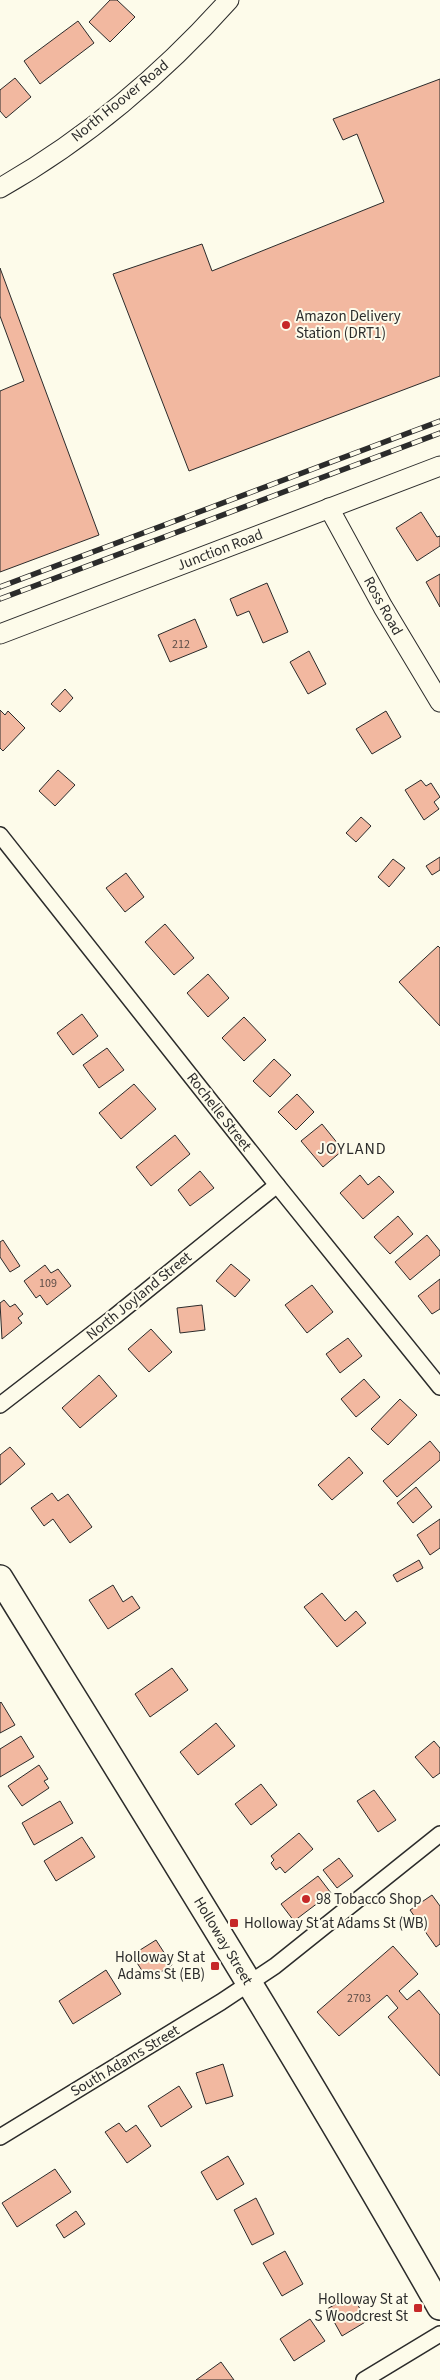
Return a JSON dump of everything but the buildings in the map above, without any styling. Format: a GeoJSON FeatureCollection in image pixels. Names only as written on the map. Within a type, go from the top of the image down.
{"type":"FeatureCollection","features":[{"type":"Feature","properties":{"kind":"highway","name":"Holloway Street"},"geometry":{"type":"LineString","coordinates":[[0,1578],[249,1983],[354,2157],[440,2307]]}},
{"type":"Feature","properties":{"kind":"street","name":"North Hoover Road"},"geometry":{"type":"LineString","coordinates":[[0,188],[28,172],[63,147],[136,90],[200,33],[229,0]]}},
{"type":"Feature","properties":{"kind":"street","name":"Junction Road"},"geometry":{"type":"LineString","coordinates":[[0,634],[440,466]]}},
{"type":"Feature","properties":{"kind":"street","name":"Ross Road"},"geometry":{"type":"LineString","coordinates":[[329,508],[383,607],[440,702]]}},
{"type":"Feature","properties":{"kind":"street","name":"Rochelle Street"},"geometry":{"type":"LineString","coordinates":[[0,835],[276,1185],[440,1387]]}},
{"type":"Feature","properties":{"kind":"street","name":"North Joyland Street"},"geometry":{"type":"LineString","coordinates":[[0,1405],[114,1317],[276,1185]]}},
{"type":"Feature","properties":{"kind":"street","name":"South Adams Street"},"geometry":{"type":"LineString","coordinates":[[0,2137],[275,1966],[440,1834]]}},
{"type":"Feature","properties":{"kind":"street"},"geometry":{"type":"LineString","coordinates":[[364,2380],[440,2334]]}},
{"type":"Feature","properties":{"kind":"railway"},"geometry":{"type":"LineString","coordinates":[[0,587],[440,421]]}},
{"type":"Feature","properties":{"kind":"railway"},"geometry":{"type":"LineString","coordinates":[[0,599],[440,433]]}},
{"type":"Feature","properties":{"kind":"place","name":"Amazon Delivery Station (DRT1)"},"geometry":{"type":"Point","coordinates":[286,325]}},
{"type":"Feature","properties":{"kind":"place","name":"98 Tobacco Shop"},"geometry":{"type":"Point","coordinates":[306,1899]}},
{"type":"Feature","properties":{"kind":"place","name":"Holloway St at Adams St (WB)"},"geometry":{"type":"Point","coordinates":[234,1923]}},
{"type":"Feature","properties":{"kind":"place","name":"Holloway St at Adams St (EB)"},"geometry":{"type":"Point","coordinates":[215,1966]}},
{"type":"Feature","properties":{"kind":"place","name":"Holloway St at S Woodcrest St"},"geometry":{"type":"Point","coordinates":[418,2308]}},
{"type":"Feature","properties":{"kind":"district","name":"JOYLAND"},"geometry":{"type":"Point","coordinates":[352,1149]}}]}
